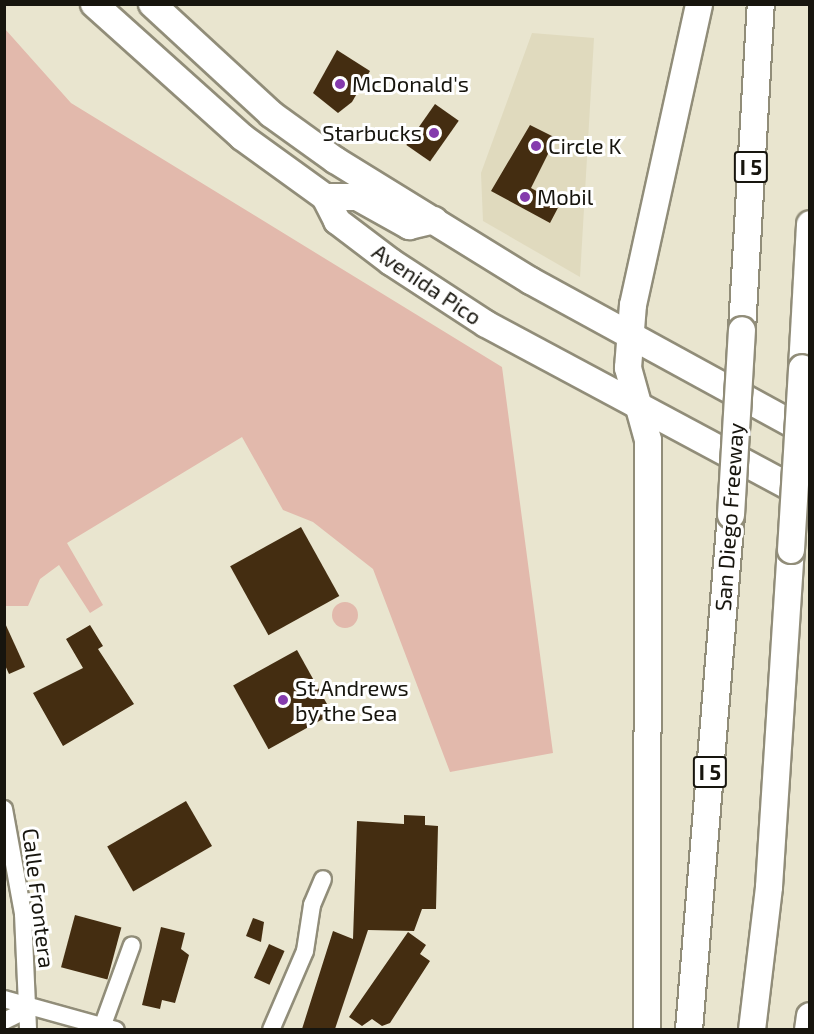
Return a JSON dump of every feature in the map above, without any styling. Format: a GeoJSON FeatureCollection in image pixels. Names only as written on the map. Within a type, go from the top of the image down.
{"type":"FeatureCollection","features":[{"type":"Feature","properties":{"kind":"highway","name":"Avenida Pico"},"geometry":{"type":"LineString","coordinates":[[94,4],[242,137],[325,197],[337,221],[400,268],[486,324],[640,403],[810,498]]}},
{"type":"Feature","properties":{"kind":"highway"},"geometry":{"type":"LineString","coordinates":[[152,4],[264,108],[335,160],[630,336],[810,434]]}},
{"type":"Feature","properties":{"kind":"highway"},"geometry":{"type":"LineString","coordinates":[[647,1029],[648,440],[640,403],[628,368],[630,336],[699,4]]}},
{"type":"Feature","properties":{"kind":"highway","name":"San Diego Freeway"},"geometry":{"type":"LineString","coordinates":[[689,1029],[731,515],[761,4]]}},
{"type":"Feature","properties":{"kind":"highway"},"geometry":{"type":"LineString","coordinates":[[242,137],[255,133],[278,139],[316,166],[335,160]]}},
{"type":"Feature","properties":{"kind":"highway"},"geometry":{"type":"LineString","coordinates":[[325,197],[357,196],[409,226],[434,220]]}},
{"type":"Feature","properties":{"kind":"highway"},"geometry":{"type":"LineString","coordinates":[[752,1029],[769,887],[810,224]]}},
{"type":"Feature","properties":{"kind":"highway"},"geometry":{"type":"LineString","coordinates":[[808,1029],[810,1016]]}},
{"type":"Feature","properties":{"kind":"street","name":"Calle Frontera"},"geometry":{"type":"LineString","coordinates":[[4,809],[23,914],[31,1008],[28,1029]]}},
{"type":"Feature","properties":{"kind":"street"},"geometry":{"type":"LineString","coordinates":[[271,1029],[305,951],[312,905],[324,879]]}},
{"type":"Feature","properties":{"kind":"street"},"geometry":{"type":"LineString","coordinates":[[4,999],[106,1028],[132,945]]}},
{"type":"Feature","properties":{"kind":"street"},"geometry":{"type":"LineString","coordinates":[[4,1021],[31,1008]]}},
{"type":"Feature","properties":{"kind":"shaded area"},"geometry":{"type":"Polygon","coordinates":[[[5,29],[71,103],[502,367],[553,753],[450,772],[373,569],[313,522],[283,510],[242,437],[67,543],[103,605],[90,613],[59,565],[40,579],[28,606],[5,606],[5,29]]]}},
{"type":"Feature","properties":{"kind":"shaded area"},"geometry":{"type":"Polygon","coordinates":[[[532,33],[594,38],[580,277],[483,221],[481,173],[532,33]]]}},
{"type":"Feature","properties":{"kind":"shaded area"},"geometry":{"type":"Polygon","coordinates":[[[345,602],[354,606],[358,615],[354,624],[345,628],[336,624],[332,615],[336,606],[345,602]]]}},
{"type":"Feature","properties":{"kind":"building","name":"McDonald's"},"geometry":{"type":"Polygon","coordinates":[[[337,50],[370,71],[352,102],[338,113],[313,93],[337,50]]]}},
{"type":"Feature","properties":{"kind":"building","name":"Starbucks"},"geometry":{"type":"Polygon","coordinates":[[[435,104],[459,121],[430,162],[406,145],[435,104]]]}},
{"type":"Feature","properties":{"kind":"building"},"geometry":{"type":"Polygon","coordinates":[[[530,125],[556,138],[531,188],[560,204],[550,223],[491,191],[530,125]]]}},
{"type":"Feature","properties":{"kind":"building"},"geometry":{"type":"Polygon","coordinates":[[[301,527],[339,596],[268,635],[230,566],[301,527]]]}},
{"type":"Feature","properties":{"kind":"building"},"geometry":{"type":"Polygon","coordinates":[[[4,621],[25,667],[9,674],[4,663],[4,621]]]}},
{"type":"Feature","properties":{"kind":"building"},"geometry":{"type":"Polygon","coordinates":[[[90,625],[103,646],[98,649],[134,704],[63,746],[33,693],[83,668],[66,639],[90,625]]]}},
{"type":"Feature","properties":{"kind":"building","name":"St Andrews by the Sea"},"geometry":{"type":"Polygon","coordinates":[[[297,650],[332,714],[269,749],[233,685],[297,650]]]}},
{"type":"Feature","properties":{"kind":"building"},"geometry":{"type":"Polygon","coordinates":[[[186,801],[212,846],[133,892],[107,846],[186,801]]]}},
{"type":"Feature","properties":{"kind":"building"},"geometry":{"type":"Polygon","coordinates":[[[404,815],[425,816],[425,825],[438,826],[436,909],[422,909],[414,931],[368,930],[335,1029],[302,1029],[333,931],[353,939],[357,821],[404,824],[404,815]]]}},
{"type":"Feature","properties":{"kind":"building"},"geometry":{"type":"Polygon","coordinates":[[[75,915],[121,927],[107,980],[61,967],[75,915]]]}},
{"type":"Feature","properties":{"kind":"building"},"geometry":{"type":"Polygon","coordinates":[[[253,918],[264,922],[261,942],[246,936],[253,918]]]}},
{"type":"Feature","properties":{"kind":"building"},"geometry":{"type":"Polygon","coordinates":[[[161,927],[185,933],[181,949],[189,955],[175,1003],[162,1000],[160,1009],[142,1005],[161,927]]]}},
{"type":"Feature","properties":{"kind":"building"},"geometry":{"type":"Polygon","coordinates":[[[408,932],[426,945],[420,954],[430,961],[390,1023],[382,1026],[372,1019],[362,1026],[349,1017],[408,932]]]}},
{"type":"Feature","properties":{"kind":"building"},"geometry":{"type":"Polygon","coordinates":[[[269,944],[285,951],[269,985],[254,978],[269,944]]]}},
{"type":"Feature","properties":{"kind":"place","name":"McDonald's"},"geometry":{"type":"Point","coordinates":[340,84]}},
{"type":"Feature","properties":{"kind":"place","name":"Starbucks"},"geometry":{"type":"Point","coordinates":[434,133]}},
{"type":"Feature","properties":{"kind":"place","name":"Circle K"},"geometry":{"type":"Point","coordinates":[536,146]}},
{"type":"Feature","properties":{"kind":"place","name":"Mobil"},"geometry":{"type":"Point","coordinates":[525,197]}},
{"type":"Feature","properties":{"kind":"place","name":"St Andrews by the Sea"},"geometry":{"type":"Point","coordinates":[283,700]}}]}
